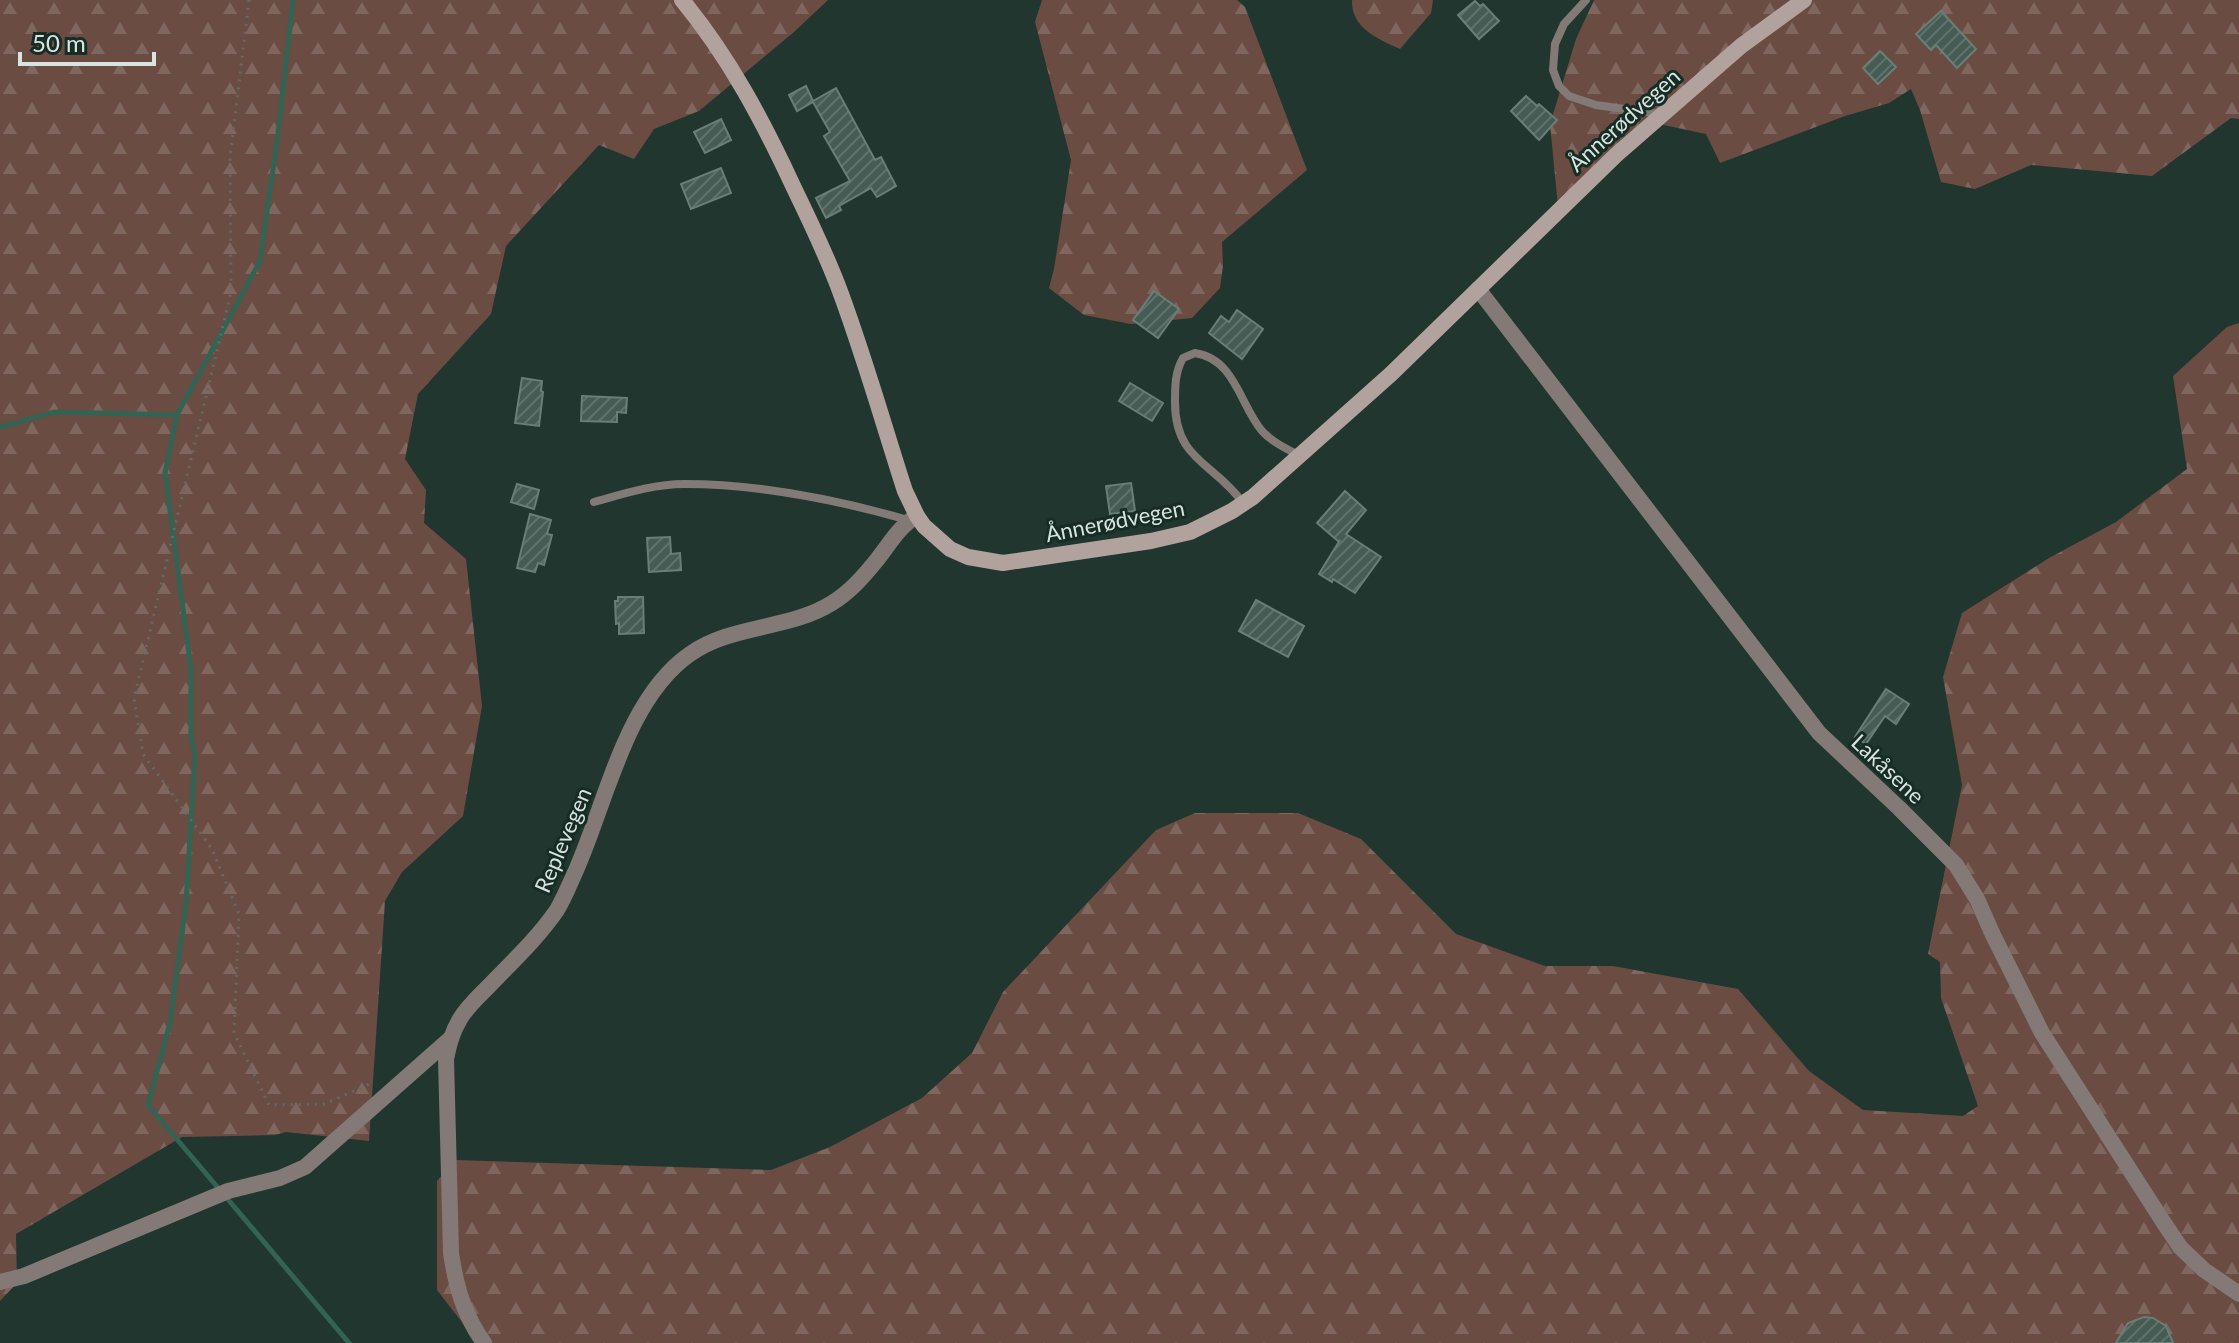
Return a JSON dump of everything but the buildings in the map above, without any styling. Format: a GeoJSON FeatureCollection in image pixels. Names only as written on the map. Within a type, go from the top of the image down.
{"type":"FeatureCollection","features":[{"type":"Feature","properties":{"kind":"main road","name":"Ånnerødvegen"},"geometry":{"type":"LineString","coordinates":[[682,0],[716,44],[742,85],[817,235],[841,293],[913,518],[950,549],[968,557],[1003,563],[1190,532],[1244,503],[1391,374],[1616,155],[1741,46],[1804,0]]}},
{"type":"Feature","properties":{"kind":"street","name":"Lakåsene"},"geometry":{"type":"LineString","coordinates":[[1478,289],[1819,733],[1956,865],[1977,899],[2042,1033],[2162,1220],[2180,1247],[2204,1270],[2239,1294]]}},
{"type":"Feature","properties":{"kind":"street","name":"Replevegen"},"geometry":{"type":"LineString","coordinates":[[484,1343],[463,1306],[451,1253],[446,1059],[460,1018],[538,935],[559,908],[584,854],[631,729],[651,694],[668,673],[710,642],[750,628],[803,616],[831,603],[859,582],[913,518]]}},
{"type":"Feature","properties":{"kind":"street"},"geometry":{"type":"LineString","coordinates":[[0,1282],[24,1276],[228,1191],[280,1178],[305,1167],[451,1038]]}},
{"type":"Feature","properties":{"kind":"lane"},"geometry":{"type":"LineString","coordinates":[[1586,0],[1564,24],[1555,44],[1553,70],[1559,86],[1569,96],[1596,105],[1663,114]]}},
{"type":"Feature","properties":{"kind":"lane"},"geometry":{"type":"LineString","coordinates":[[1244,503],[1229,485],[1191,454],[1181,439],[1175,409],[1175,385],[1183,358],[1195,353],[1213,359],[1235,383],[1261,430],[1282,447],[1299,455]]}},
{"type":"Feature","properties":{"kind":"lane"},"geometry":{"type":"LineString","coordinates":[[594,502],[633,491],[682,484],[759,490],[913,518]]}},
{"type":"Feature","properties":{"kind":"path"},"geometry":{"type":"LineString","coordinates":[[249,0],[230,158],[231,292],[134,698],[143,754],[212,849],[239,914],[234,1033],[269,1105],[324,1104],[376,1081]]}},
{"type":"Feature","properties":{"kind":"green space"},"geometry":{"type":"Polygon","coordinates":[[[0,0],[828,0],[699,111],[654,129],[634,159],[599,145],[506,246],[491,314],[418,394],[405,459],[426,490],[424,523],[466,559],[482,706],[463,816],[402,872],[385,901],[369,1141],[286,1132],[275,1135],[182,1137],[16,1234],[17,1283],[0,1301],[0,0]]]}},
{"type":"Feature","properties":{"kind":"green space"},"geometry":{"type":"Polygon","coordinates":[[[1042,0],[1237,0],[1245,7],[1307,170],[1222,242],[1220,288],[1192,318],[1131,324],[1084,315],[1049,288],[1071,160],[1035,22],[1042,0]]]}},
{"type":"Feature","properties":{"kind":"green space"},"geometry":{"type":"Polygon","coordinates":[[[1352,0],[1433,0],[1431,13],[1400,49],[1361,25],[1353,10],[1352,0]]]}},
{"type":"Feature","properties":{"kind":"green space"},"geometry":{"type":"Polygon","coordinates":[[[1594,0],[2239,0],[2239,119],[2231,118],[2152,176],[2031,165],[1975,189],[1941,182],[1911,89],[1889,103],[1845,116],[1720,163],[1706,134],[1659,124],[1558,207],[1550,124],[1576,39],[1594,0]]]}},
{"type":"Feature","properties":{"kind":"green space"},"geometry":{"type":"Polygon","coordinates":[[[2239,323],[2239,1343],[478,1343],[437,1290],[437,1181],[455,1160],[771,1170],[830,1147],[922,1098],[972,1053],[1003,992],[1156,830],[1195,813],[1298,813],[1361,839],[1456,934],[1545,966],[1613,966],[1738,989],[1809,1071],[1863,1110],[1963,1116],[1978,1106],[1941,998],[1940,962],[1928,954],[1962,785],[1943,677],[1962,613],[2049,558],[2116,522],[2187,469],[2173,376],[2227,327],[2239,323]]]}},
{"type":"Feature","properties":{"kind":"waterway"},"geometry":{"type":"LineString","coordinates":[[0,427],[55,412],[177,415],[260,261],[293,0]]}},
{"type":"Feature","properties":{"kind":"waterway"},"geometry":{"type":"LineString","coordinates":[[177,415],[165,473],[191,669],[191,736],[195,756],[186,904],[170,1023],[148,1105],[219,1189]]}},
{"type":"Feature","properties":{"kind":"waterway"},"geometry":{"type":"LineString","coordinates":[[226,1197],[349,1343]]}}]}
